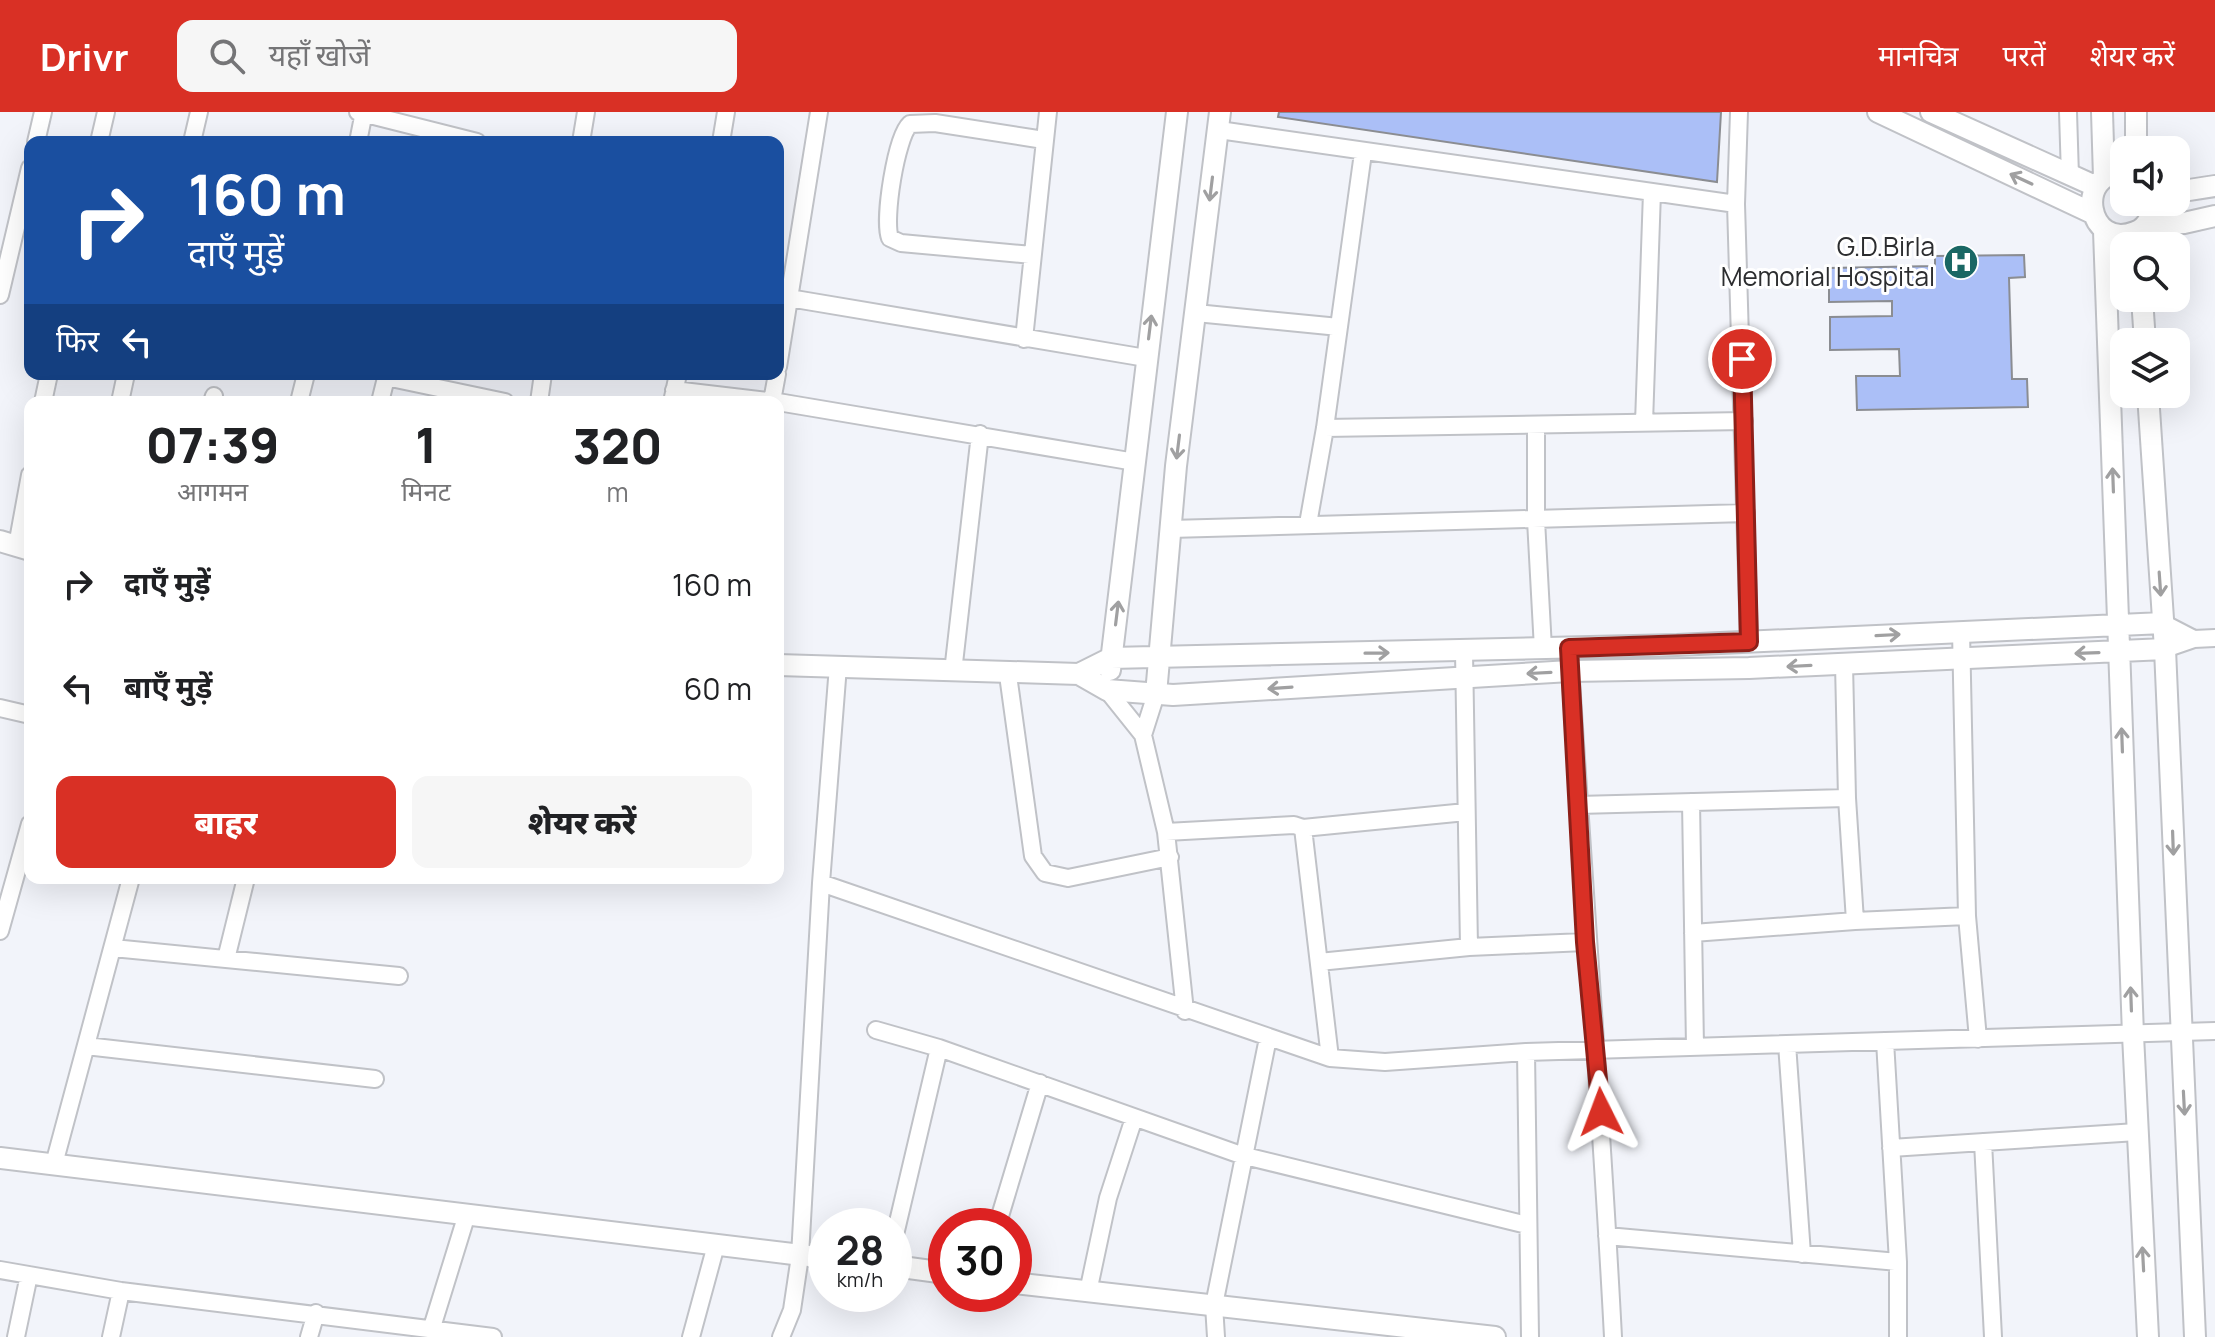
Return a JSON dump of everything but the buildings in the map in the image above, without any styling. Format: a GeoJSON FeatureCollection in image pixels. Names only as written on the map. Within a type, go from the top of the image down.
{"type":"FeatureCollection","features":[{"type":"Feature","properties":{"kind":"street"},"geometry":{"type":"LineString","coordinates":[[37,136],[43,112]]}},
{"type":"Feature","properties":{"kind":"street"},"geometry":{"type":"LineString","coordinates":[[100,136],[106,112]]}},
{"type":"Feature","properties":{"kind":"street"},"geometry":{"type":"LineString","coordinates":[[193,136],[199,112]]}},
{"type":"Feature","properties":{"kind":"street"},"geometry":{"type":"LineString","coordinates":[[582,136],[586,112]]}},
{"type":"Feature","properties":{"kind":"street"},"geometry":{"type":"LineString","coordinates":[[722,136],[726,112]]}},
{"type":"Feature","properties":{"kind":"street"},"geometry":{"type":"LineString","coordinates":[[784,329],[819,112]]}},
{"type":"Feature","properties":{"kind":"street"},"geometry":{"type":"LineString","coordinates":[[1024,339],[1048,112]]}},
{"type":"Feature","properties":{"kind":"street"},"geometry":{"type":"LineString","coordinates":[[1107,690],[1177,112]]}},
{"type":"Feature","properties":{"kind":"street"},"geometry":{"type":"LineString","coordinates":[[1739,112],[1736,204],[1749,642]]}},
{"type":"Feature","properties":{"kind":"street"},"geometry":{"type":"LineString","coordinates":[[1878,112],[2092,213]]}},
{"type":"Feature","properties":{"kind":"street"},"geometry":{"type":"LineString","coordinates":[[1931,112],[2070,176],[2108,179]]}},
{"type":"Feature","properties":{"kind":"street"},"geometry":{"type":"LineString","coordinates":[[2068,112],[2070,176]]}},
{"type":"Feature","properties":{"kind":"street"},"geometry":{"type":"LineString","coordinates":[[2102,112],[2108,179],[2090,202],[2092,213],[2104,231],[2133,1035],[2148,1337]]}},
{"type":"Feature","properties":{"kind":"street"},"geometry":{"type":"LineString","coordinates":[[2136,112],[2136,136]]}},
{"type":"Feature","properties":{"kind":"street"},"geometry":{"type":"LineString","coordinates":[[359,136],[362,113],[436,136]]}},
{"type":"Feature","properties":{"kind":"street"},"geometry":{"type":"LineString","coordinates":[[1143,735],[1156,694],[1170,529],[1220,121],[1363,153],[1736,204]]}},
{"type":"Feature","properties":{"kind":"street"},"geometry":{"type":"LineString","coordinates":[[1032,255],[901,243],[890,238],[887,218],[901,138],[910,124],[935,123],[1044,140]]}},
{"type":"Feature","properties":{"kind":"street"},"geometry":{"type":"LineString","coordinates":[[1308,524],[1325,428],[1363,153]]}},
{"type":"Feature","properties":{"kind":"street"},"geometry":{"type":"LineString","coordinates":[[2190,190],[2215,186]]}},
{"type":"Feature","properties":{"kind":"street"},"geometry":{"type":"LineString","coordinates":[[1644,423],[1652,192]]}},
{"type":"Feature","properties":{"kind":"street"},"geometry":{"type":"LineString","coordinates":[[0,295],[24,193]]}},
{"type":"Feature","properties":{"kind":"street"},"geometry":{"type":"LineString","coordinates":[[2149,232],[2215,216]]}},
{"type":"Feature","properties":{"kind":"street"},"geometry":{"type":"LineString","coordinates":[[2104,231],[2110,233]]}},
{"type":"Feature","properties":{"kind":"street"},"geometry":{"type":"LineString","coordinates":[[789,298],[1146,358]]}},
{"type":"Feature","properties":{"kind":"street"},"geometry":{"type":"LineString","coordinates":[[1196,313],[1339,327]]}},
{"type":"Feature","properties":{"kind":"street"},"geometry":{"type":"LineString","coordinates":[[405,380],[478,396]]}},
{"type":"Feature","properties":{"kind":"street"},"geometry":{"type":"LineString","coordinates":[[675,389],[729,396]]}},
{"type":"Feature","properties":{"kind":"street"},"geometry":{"type":"LineString","coordinates":[[784,403],[1135,462]]}},
{"type":"Feature","properties":{"kind":"street"},"geometry":{"type":"LineString","coordinates":[[2149,408],[2165,649],[2195,1337]]}},
{"type":"Feature","properties":{"kind":"street"},"geometry":{"type":"LineString","coordinates":[[1325,428],[1744,421]]}},
{"type":"Feature","properties":{"kind":"street"},"geometry":{"type":"LineString","coordinates":[[1536,426],[1536,520],[1543,649]]}},
{"type":"Feature","properties":{"kind":"street"},"geometry":{"type":"LineString","coordinates":[[953,672],[980,434]]}},
{"type":"Feature","properties":{"kind":"street"},"geometry":{"type":"LineString","coordinates":[[16,545],[24,505]]}},
{"type":"Feature","properties":{"kind":"street"},"geometry":{"type":"LineString","coordinates":[[1170,529],[1746,513]]}},
{"type":"Feature","properties":{"kind":"street"},"geometry":{"type":"LineString","coordinates":[[784,665],[1008,675],[1079,674],[1111,658],[1464,652],[2163,623],[2194,639]]}},
{"type":"Feature","properties":{"kind":"street"},"geometry":{"type":"LineString","coordinates":[[1961,631],[1967,916],[1978,1039]]}},
{"type":"Feature","properties":{"kind":"street"},"geometry":{"type":"LineString","coordinates":[[1107,690],[1156,694],[1570,671],[1844,664],[1962,656],[2119,652],[2165,649],[2194,639],[2215,638]]}},
{"type":"Feature","properties":{"kind":"street"},"geometry":{"type":"LineString","coordinates":[[1569,648],[1585,942],[1598,1050],[1613,1337]]}},
{"type":"Feature","properties":{"kind":"street"},"geometry":{"type":"LineString","coordinates":[[1464,652],[1469,947]]}},
{"type":"Feature","properties":{"kind":"street"},"geometry":{"type":"LineString","coordinates":[[1844,664],[1847,798],[1855,921]]}},
{"type":"Feature","properties":{"kind":"street"},"geometry":{"type":"LineString","coordinates":[[781,1337],[792,1310],[800,1256],[821,883],[838,666]]}},
{"type":"Feature","properties":{"kind":"street"},"geometry":{"type":"LineString","coordinates":[[1079,674],[1107,690],[1143,735],[1170,857],[1185,1011]]}},
{"type":"Feature","properties":{"kind":"street"},"geometry":{"type":"LineString","coordinates":[[1008,675],[1033,856],[1045,873],[1068,878],[1170,857]]}},
{"type":"Feature","properties":{"kind":"street"},"geometry":{"type":"LineString","coordinates":[[0,708],[24,714]]}},
{"type":"Feature","properties":{"kind":"street"},"geometry":{"type":"LineString","coordinates":[[1578,805],[1847,798]]}},
{"type":"Feature","properties":{"kind":"street"},"geometry":{"type":"LineString","coordinates":[[1691,802],[1695,1047]]}},
{"type":"Feature","properties":{"kind":"street"},"geometry":{"type":"LineString","coordinates":[[1166,832],[1294,825],[1303,828],[1466,812]]}},
{"type":"Feature","properties":{"kind":"street"},"geometry":{"type":"LineString","coordinates":[[1303,828],[1330,1058]]}},
{"type":"Feature","properties":{"kind":"street"},"geometry":{"type":"LineString","coordinates":[[0,931],[24,845]]}},
{"type":"Feature","properties":{"kind":"street"},"geometry":{"type":"LineString","coordinates":[[821,883],[1185,1011],[1330,1058],[1385,1062],[1526,1052],[2215,1031]]}},
{"type":"Feature","properties":{"kind":"street"},"geometry":{"type":"LineString","coordinates":[[54,1164],[129,884]]}},
{"type":"Feature","properties":{"kind":"street"},"geometry":{"type":"LineString","coordinates":[[226,959],[245,884]]}},
{"type":"Feature","properties":{"kind":"street"},"geometry":{"type":"LineString","coordinates":[[1693,933],[1967,916]]}},
{"type":"Feature","properties":{"kind":"street"},"geometry":{"type":"LineString","coordinates":[[1319,962],[1469,947],[1585,942]]}},
{"type":"Feature","properties":{"kind":"street"},"geometry":{"type":"LineString","coordinates":[[113,948],[399,976]]}},
{"type":"Feature","properties":{"kind":"street"},"geometry":{"type":"LineString","coordinates":[[876,1030],[939,1048],[1241,1155],[1527,1225]]}},
{"type":"Feature","properties":{"kind":"street"},"geometry":{"type":"LineString","coordinates":[[1216,1337],[1214,1305],[1241,1155],[1268,1038]]}},
{"type":"Feature","properties":{"kind":"street"},"geometry":{"type":"LineString","coordinates":[[1885,1041],[1898,1262],[1898,1337]]}},
{"type":"Feature","properties":{"kind":"street"},"geometry":{"type":"LineString","coordinates":[[1787,1044],[1802,1254]]}},
{"type":"Feature","properties":{"kind":"street"},"geometry":{"type":"LineString","coordinates":[[86,1046],[375,1079]]}},
{"type":"Feature","properties":{"kind":"street"},"geometry":{"type":"LineString","coordinates":[[901,1208],[939,1048]]}},
{"type":"Feature","properties":{"kind":"street"},"geometry":{"type":"LineString","coordinates":[[1526,1052],[1530,1337]]}},
{"type":"Feature","properties":{"kind":"street"},"geometry":{"type":"LineString","coordinates":[[1002,1208],[1040,1083]]}},
{"type":"Feature","properties":{"kind":"street"},"geometry":{"type":"LineString","coordinates":[[1088,1292],[1108,1198],[1134,1118]]}},
{"type":"Feature","properties":{"kind":"street"},"geometry":{"type":"LineString","coordinates":[[1891,1148],[2137,1132]]}},
{"type":"Feature","properties":{"kind":"street"},"geometry":{"type":"LineString","coordinates":[[1983,1142],[1993,1337]]}},
{"type":"Feature","properties":{"kind":"street"},"geometry":{"type":"LineString","coordinates":[[0,1158],[808,1257]]}},
{"type":"Feature","properties":{"kind":"street"},"geometry":{"type":"LineString","coordinates":[[430,1333],[467,1214]]}},
{"type":"Feature","properties":{"kind":"street"},"geometry":{"type":"LineString","coordinates":[[1607,1236],[1898,1262]]}},
{"type":"Feature","properties":{"kind":"street"},"geometry":{"type":"LineString","coordinates":[[691,1337],[716,1245]]}},
{"type":"Feature","properties":{"kind":"street"},"geometry":{"type":"LineString","coordinates":[[0,1270],[121,1291],[316,1313],[430,1333],[493,1337]]}},
{"type":"Feature","properties":{"kind":"street"},"geometry":{"type":"LineString","coordinates":[[16,1337],[29,1275]]}},
{"type":"Feature","properties":{"kind":"street"},"geometry":{"type":"LineString","coordinates":[[1032,1285],[1495,1337]]}},
{"type":"Feature","properties":{"kind":"street"},"geometry":{"type":"LineString","coordinates":[[111,1337],[121,1291]]}},
{"type":"Feature","properties":{"kind":"street"},"geometry":{"type":"LineString","coordinates":[[309,1337],[316,1313]]}},
{"type":"Feature","properties":{"kind":"place","name":"G.D.Birla Memorial Hospital"},"geometry":{"type":"Point","coordinates":[1961,262]}},
{"type":"Feature","properties":{"kind":"route"},"geometry":{"type":"LineString","coordinates":[[1601,1112],[1598,1050],[1585,942],[1569,648],[1749,642],[1742,359]]}}]}
